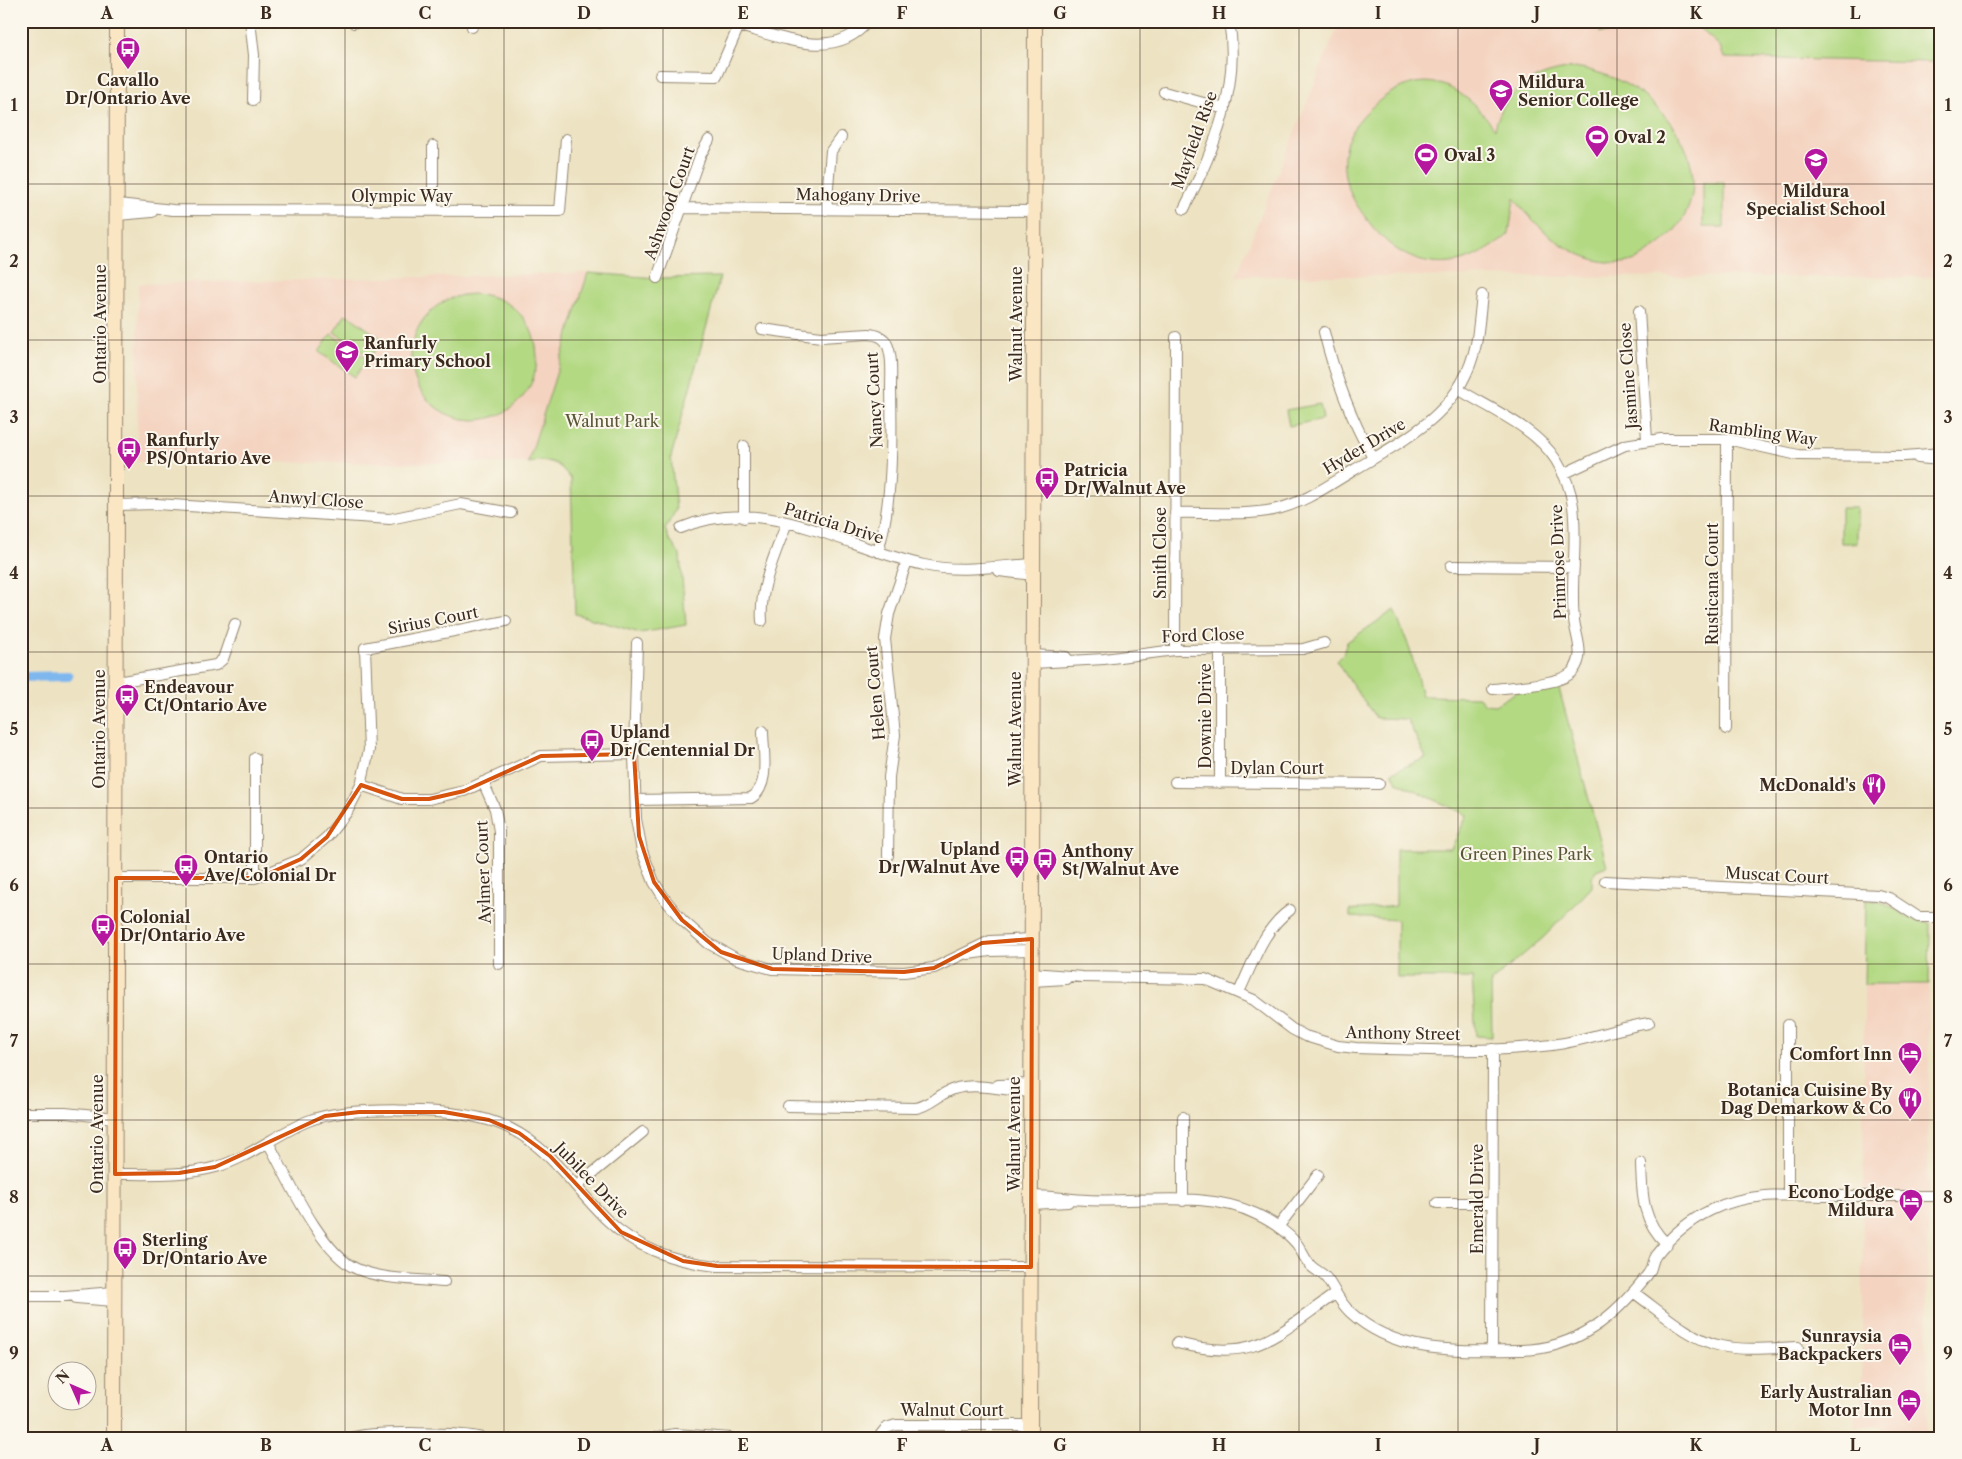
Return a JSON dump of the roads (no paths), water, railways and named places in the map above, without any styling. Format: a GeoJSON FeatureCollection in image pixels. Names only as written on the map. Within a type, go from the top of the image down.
{"type":"FeatureCollection","features":[{"type":"Feature","properties":{"kind":"street","name":"Ontario Avenue"},"geometry":{"type":"LineString","coordinates":[[114,1438],[117,21]]}},
{"type":"Feature","properties":{"kind":"street"},"geometry":{"type":"LineString","coordinates":[[250,21],[254,55],[253,100]]}},
{"type":"Feature","properties":{"kind":"street"},"geometry":{"type":"LineString","coordinates":[[660,75],[717,76],[740,24],[803,42],[828,45],[845,40],[861,30],[868,21]]}},
{"type":"Feature","properties":{"kind":"street","name":"Walnut Avenue"},"geometry":{"type":"LineString","coordinates":[[1030,1432],[1035,21]]}},
{"type":"Feature","properties":{"kind":"street","name":"Mayfield Rise"},"geometry":{"type":"LineString","coordinates":[[1184,209],[1195,187],[1225,109],[1233,59],[1229,21]]}},
{"type":"Feature","properties":{"kind":"street"},"geometry":{"type":"LineString","coordinates":[[1164,92],[1225,109]]}},
{"type":"Feature","properties":{"kind":"street"},"geometry":{"type":"LineString","coordinates":[[826,210],[831,151],[841,137]]}},
{"type":"Feature","properties":{"kind":"street","name":"Olympic Way"},"geometry":{"type":"LineString","coordinates":[[118,210],[560,212],[566,139]]}},
{"type":"Feature","properties":{"kind":"street","name":"Ashwood Court"},"geometry":{"type":"LineString","coordinates":[[657,278],[700,156],[709,140]]}},
{"type":"Feature","properties":{"kind":"street"},"geometry":{"type":"LineString","coordinates":[[432,146],[433,211]]}},
{"type":"Feature","properties":{"kind":"street","name":"Mahogany Drive"},"geometry":{"type":"LineString","coordinates":[[682,208],[1034,211]]}},
{"type":"Feature","properties":{"kind":"street","name":"Hyder Drive"},"geometry":{"type":"LineString","coordinates":[[1175,513],[1250,512],[1287,506],[1314,494],[1429,422],[1442,411],[1458,389],[1476,344],[1482,295]]}},
{"type":"Feature","properties":{"kind":"street","name":"Jasmine Close"},"geometry":{"type":"LineString","coordinates":[[1639,311],[1647,440]]}},
{"type":"Feature","properties":{"kind":"street","name":"Nancy Court"},"geometry":{"type":"LineString","coordinates":[[762,329],[821,338],[869,334],[885,341],[890,356],[892,450],[883,530],[878,552]]}},
{"type":"Feature","properties":{"kind":"street"},"geometry":{"type":"LineString","coordinates":[[1324,332],[1339,387],[1373,458]]}},
{"type":"Feature","properties":{"kind":"street","name":"Smith Close"},"geometry":{"type":"LineString","coordinates":[[1175,650],[1176,337]]}},
{"type":"Feature","properties":{"kind":"street","name":"Primrose Drive"},"geometry":{"type":"LineString","coordinates":[[1458,389],[1534,437],[1550,452],[1563,474],[1573,505],[1574,619],[1580,654],[1573,672],[1563,679],[1493,689]]}},
{"type":"Feature","properties":{"kind":"street","name":"Rambling Way"},"geometry":{"type":"LineString","coordinates":[[1563,474],[1625,445],[1647,440],[1727,439],[1793,455],[1905,456],[1941,453]]}},
{"type":"Feature","properties":{"kind":"street","name":"Rusticana Court"},"geometry":{"type":"LineString","coordinates":[[1726,729],[1727,439]]}},
{"type":"Feature","properties":{"kind":"street"},"geometry":{"type":"LineString","coordinates":[[744,446],[744,518]]}},
{"type":"Feature","properties":{"kind":"street","name":"Rambling Way"},"geometry":{"type":"LineString","coordinates":[[1905,456],[1941,460]]}},
{"type":"Feature","properties":{"kind":"street","name":"Anwyl Close"},"geometry":{"type":"LineString","coordinates":[[117,505],[157,504],[390,520],[461,504],[511,513]]}},
{"type":"Feature","properties":{"kind":"street","name":"Patricia Drive"},"geometry":{"type":"LineString","coordinates":[[681,528],[708,519],[744,518],[787,522],[878,552],[940,568],[1033,570]]}},
{"type":"Feature","properties":{"kind":"street"},"geometry":{"type":"LineString","coordinates":[[762,621],[761,609],[764,589],[787,522]]}},
{"type":"Feature","properties":{"kind":"street","name":"Helen Court"},"geometry":{"type":"LineString","coordinates":[[888,856],[889,777],[895,735],[885,639],[889,614],[907,560]]}},
{"type":"Feature","properties":{"kind":"street"},"geometry":{"type":"LineString","coordinates":[[1451,566],[1574,566]]}},
{"type":"Feature","properties":{"kind":"street","name":"Sirius Court"},"geometry":{"type":"LineString","coordinates":[[361,785],[369,750],[365,648],[506,621]]}},
{"type":"Feature","properties":{"kind":"street"},"geometry":{"type":"LineString","coordinates":[[117,682],[216,665],[223,659],[236,624]]}},
{"type":"Feature","properties":{"kind":"street","name":"Upland Drive"},"geometry":{"type":"LineString","coordinates":[[637,643],[634,754],[636,800],[642,851],[654,882],[664,898],[696,933],[729,956],[756,966],[789,971],[919,971],[934,968],[962,956],[1032,945]]}},
{"type":"Feature","properties":{"kind":"street","name":"Ford Close"},"geometry":{"type":"LineString","coordinates":[[1033,659],[1104,659],[1175,650],[1303,649],[1324,643]]}},
{"type":"Feature","properties":{"kind":"street","name":"Downie Drive"},"geometry":{"type":"LineString","coordinates":[[1220,649],[1220,783]]}},
{"type":"Feature","properties":{"kind":"street"},"geometry":{"type":"LineString","coordinates":[[636,800],[751,798],[760,791],[763,782],[763,731]]}},
{"type":"Feature","properties":{"kind":"street"},"geometry":{"type":"LineString","coordinates":[[116,878],[255,878],[301,859],[327,837],[347,812],[361,785],[402,799],[429,799],[464,791],[541,756],[634,754]]}},
{"type":"Feature","properties":{"kind":"street"},"geometry":{"type":"LineString","coordinates":[[255,758],[255,878]]}},
{"type":"Feature","properties":{"kind":"street","name":"Aylmer Court"},"geometry":{"type":"LineString","coordinates":[[483,782],[495,809],[499,831],[499,964]]}},
{"type":"Feature","properties":{"kind":"street","name":"Dylan Court"},"geometry":{"type":"LineString","coordinates":[[1175,782],[1379,784]]}},
{"type":"Feature","properties":{"kind":"street","name":"Muscat Court"},"geometry":{"type":"LineString","coordinates":[[1605,881],[1878,895],[1889,898],[1918,917],[1941,917]]}},
{"type":"Feature","properties":{"kind":"street"},"geometry":{"type":"LineString","coordinates":[[1239,992],[1268,932],[1281,916],[1290,910]]}},
{"type":"Feature","properties":{"kind":"street","name":"Anthony Street"},"geometry":{"type":"LineString","coordinates":[[1032,977],[1191,978],[1220,984],[1254,1000],[1292,1029],[1321,1042],[1338,1046],[1375,1049],[1492,1049],[1554,1045],[1649,1023]]}},
{"type":"Feature","properties":{"kind":"street"},"geometry":{"type":"LineString","coordinates":[[1788,1025],[1788,1195]]}},
{"type":"Feature","properties":{"kind":"street","name":"Emerald Drive"},"geometry":{"type":"LineString","coordinates":[[1492,1049],[1492,1349]]}},
{"type":"Feature","properties":{"kind":"street"},"geometry":{"type":"LineString","coordinates":[[788,1106],[916,1108],[926,1105],[941,1094],[954,1089],[1032,1088]]}},
{"type":"Feature","properties":{"kind":"street","name":"Jubilee Drive"},"geometry":{"type":"LineString","coordinates":[[115,1174],[195,1172],[227,1164],[310,1120],[344,1113],[444,1112],[466,1114],[489,1120],[519,1133],[550,1156],[607,1221],[620,1232],[647,1248],[684,1262],[717,1266],[1031,1268]]}},
{"type":"Feature","properties":{"kind":"street"},"geometry":{"type":"LineString","coordinates":[[21,1113],[115,1114]]}},
{"type":"Feature","properties":{"kind":"street"},"geometry":{"type":"LineString","coordinates":[[1183,1116],[1183,1201]]}},
{"type":"Feature","properties":{"kind":"street"},"geometry":{"type":"LineString","coordinates":[[577,1186],[643,1132]]}},
{"type":"Feature","properties":{"kind":"street"},"geometry":{"type":"LineString","coordinates":[[268,1142],[323,1239],[336,1256],[358,1269],[371,1273],[444,1282]]}},
{"type":"Feature","properties":{"kind":"street"},"geometry":{"type":"LineString","coordinates":[[1641,1162],[1642,1193],[1646,1217],[1654,1231],[1668,1244]]}},
{"type":"Feature","properties":{"kind":"street"},"geometry":{"type":"LineString","coordinates":[[1278,1227],[1318,1175]]}},
{"type":"Feature","properties":{"kind":"street"},"geometry":{"type":"LineString","coordinates":[[1031,1200],[1213,1202],[1240,1208],[1278,1227],[1296,1244],[1310,1265],[1327,1278],[1335,1294],[1347,1309],[1367,1326],[1402,1343],[1428,1349],[1492,1349],[1542,1348],[1570,1340],[1602,1324],[1622,1306],[1651,1270],[1654,1257],[1686,1226],[1722,1205],[1753,1197],[1788,1195],[1941,1196]]}},
{"type":"Feature","properties":{"kind":"street"},"geometry":{"type":"LineString","coordinates":[[1437,1203],[1492,1203]]}},
{"type":"Feature","properties":{"kind":"street"},"geometry":{"type":"LineString","coordinates":[[1633,1292],[1686,1330],[1710,1343],[1735,1348],[1798,1347]]}},
{"type":"Feature","properties":{"kind":"street"},"geometry":{"type":"LineString","coordinates":[[1177,1343],[1214,1350],[1250,1348],[1272,1338],[1335,1294]]}},
{"type":"Feature","properties":{"kind":"street"},"geometry":{"type":"LineString","coordinates":[[21,1296],[65,1296],[92,1301],[114,1297]]}},
{"type":"Feature","properties":{"kind":"street","name":"Walnut Court"},"geometry":{"type":"LineString","coordinates":[[878,1438],[886,1428],[896,1425],[1030,1432]]}},
{"type":"Feature","properties":{"kind":"street"},"geometry":{"type":"LineString","coordinates":[[352,1438],[361,1435],[385,1434],[468,1435],[482,1438]]}},
{"type":"Feature","properties":{"kind":"street"},"geometry":{"type":"LineString","coordinates":[[654,1438],[675,1434],[731,1438]]}},
{"type":"Feature","properties":{"kind":"waterway"},"geometry":{"type":"LineString","coordinates":[[21,677],[68,676]]}},
{"type":"Feature","properties":{"kind":"place","name":"Cavallo Dr/Ontario Ave"},"geometry":{"type":"Point","coordinates":[128,70]}},
{"type":"Feature","properties":{"kind":"place","name":"Mildura Senior College"},"geometry":{"type":"Point","coordinates":[1501,112]}},
{"type":"Feature","properties":{"kind":"place","name":"Oval 2"},"geometry":{"type":"Point","coordinates":[1597,158]}},
{"type":"Feature","properties":{"kind":"place","name":"Oval 3"},"geometry":{"type":"Point","coordinates":[1426,176]}},
{"type":"Feature","properties":{"kind":"place","name":"Mildura Specialist School"},"geometry":{"type":"Point","coordinates":[1816,181]}},
{"type":"Feature","properties":{"kind":"place","name":"Ranfurly Primary School"},"geometry":{"type":"Point","coordinates":[347,373]}},
{"type":"Feature","properties":{"kind":"place","name":"Ranfurly PS/Ontario Ave"},"geometry":{"type":"Point","coordinates":[129,470]}},
{"type":"Feature","properties":{"kind":"place","name":"Patricia Dr/Walnut Ave"},"geometry":{"type":"Point","coordinates":[1047,500]}},
{"type":"Feature","properties":{"kind":"place","name":"Endeavour Ct/Ontario Ave"},"geometry":{"type":"Point","coordinates":[127,717]}},
{"type":"Feature","properties":{"kind":"place","name":"Upland Dr/Centennial Dr"},"geometry":{"type":"Point","coordinates":[592,762]}},
{"type":"Feature","properties":{"kind":"place","name":"McDonald's"},"geometry":{"type":"Point","coordinates":[1874,806]}},
{"type":"Feature","properties":{"kind":"place","name":"Upland Dr/Walnut Ave"},"geometry":{"type":"Point","coordinates":[1017,879]}},
{"type":"Feature","properties":{"kind":"place","name":"Anthony St/Walnut Ave"},"geometry":{"type":"Point","coordinates":[1045,881]}},
{"type":"Feature","properties":{"kind":"place","name":"Ontario Ave/Colonial Dr"},"geometry":{"type":"Point","coordinates":[186,887]}},
{"type":"Feature","properties":{"kind":"place","name":"Colonial Dr/Ontario Ave"},"geometry":{"type":"Point","coordinates":[103,947]}},
{"type":"Feature","properties":{"kind":"place","name":"Comfort Inn"},"geometry":{"type":"Point","coordinates":[1910,1075]}},
{"type":"Feature","properties":{"kind":"place","name":"Botanica Cuisine By Dag Demarkow & Co"},"geometry":{"type":"Point","coordinates":[1910,1120]}},
{"type":"Feature","properties":{"kind":"place","name":"Econo Lodge Mildura"},"geometry":{"type":"Point","coordinates":[1911,1222]}},
{"type":"Feature","properties":{"kind":"place","name":"Sterling Dr/Ontario Ave"},"geometry":{"type":"Point","coordinates":[125,1270]}},
{"type":"Feature","properties":{"kind":"place","name":"Sunraysia Backpackers"},"geometry":{"type":"Point","coordinates":[1900,1366]}},
{"type":"Feature","properties":{"kind":"place","name":"Early Australian Motor Inn"},"geometry":{"type":"Point","coordinates":[1909,1422]}},
{"type":"Feature","properties":{"kind":"park label","name":"Walnut Park"},"geometry":{"type":"Point","coordinates":[612,421]}},
{"type":"Feature","properties":{"kind":"park label","name":"Green Pines Park"},"geometry":{"type":"Point","coordinates":[1526,854]}}]}
